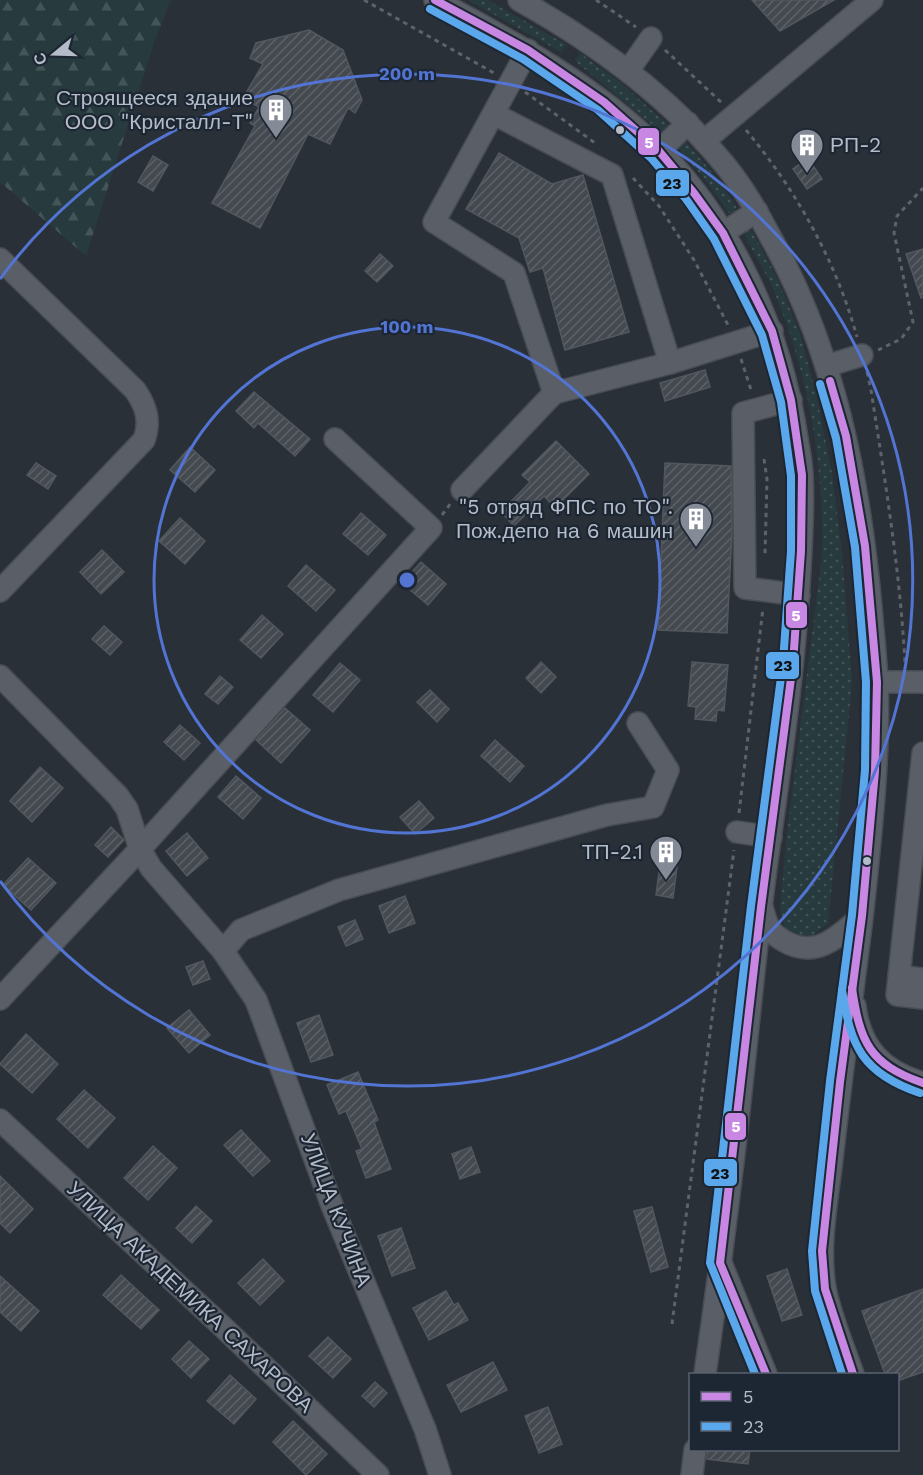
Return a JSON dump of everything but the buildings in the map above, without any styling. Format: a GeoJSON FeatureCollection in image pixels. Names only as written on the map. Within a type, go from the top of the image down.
{"type":"FeatureCollection","features":[{"type":"Feature","properties":{"kind":"street"},"geometry":{"type":"LineString","coordinates":[[435,0],[528,50],[604,102],[659,151],[723,233],[772,331],[791,400],[802,475],[793,663],[705,1373]]}},
{"type":"Feature","properties":{"kind":"street"},"geometry":{"type":"LineString","coordinates":[[519,0],[553,19],[628,71],[688,123],[728,168],[757,211],[791,272],[816,334],[846,436],[865,546],[877,682],[875,771],[862,916],[840,1083],[822,1251],[825,1289],[853,1373]]}},
{"type":"Feature","properties":{"kind":"street"},"geometry":{"type":"LineString","coordinates":[[704,141],[872,0]]}},
{"type":"Feature","properties":{"kind":"street"},"geometry":{"type":"LineString","coordinates":[[628,71],[651,38]]}},
{"type":"Feature","properties":{"kind":"street"},"geometry":{"type":"LineString","coordinates":[[528,50],[434,222],[514,273],[554,393]]}},
{"type":"Feature","properties":{"kind":"street"},"geometry":{"type":"LineString","coordinates":[[494,114],[612,175],[670,363]]}},
{"type":"Feature","properties":{"kind":"street"},"geometry":{"type":"LineString","coordinates":[[659,151],[688,123]]}},
{"type":"Feature","properties":{"kind":"street"},"geometry":{"type":"LineString","coordinates":[[723,233],[757,211]]}},
{"type":"Feature","properties":{"kind":"street"},"geometry":{"type":"LineString","coordinates":[[0,259],[135,390],[146,411],[148,430],[144,440],[0,591]]}},
{"type":"Feature","properties":{"kind":"street"},"geometry":{"type":"LineString","coordinates":[[462,490],[554,393],[670,363],[772,331]]}},
{"type":"Feature","properties":{"kind":"street"},"geometry":{"type":"LineString","coordinates":[[826,366],[862,355]]}},
{"type":"Feature","properties":{"kind":"street"},"geometry":{"type":"LineString","coordinates":[[791,400],[743,413],[745,588],[798,595]]}},
{"type":"Feature","properties":{"kind":"street"},"geometry":{"type":"LineString","coordinates":[[0,999],[140,849],[431,528],[334,439]]}},
{"type":"Feature","properties":{"kind":"street","name":"УЛИЦА КУЧИНА"},"geometry":{"type":"LineString","coordinates":[[0,676],[118,796],[133,824],[140,849],[152,868],[223,951],[256,1000],[333,1208],[425,1429],[440,1475]]}},
{"type":"Feature","properties":{"kind":"street"},"geometry":{"type":"LineString","coordinates":[[877,682],[923,682]]}},
{"type":"Feature","properties":{"kind":"street"},"geometry":{"type":"LineString","coordinates":[[223,951],[241,930],[339,890],[607,815],[653,807],[668,770],[638,723]]}},
{"type":"Feature","properties":{"kind":"street"},"geometry":{"type":"LineString","coordinates":[[923,753],[897,994],[923,998]]}},
{"type":"Feature","properties":{"kind":"street"},"geometry":{"type":"LineString","coordinates":[[737,832],[771,837]]}},
{"type":"Feature","properties":{"kind":"street"},"geometry":{"type":"LineString","coordinates":[[761,907],[770,929],[790,944],[804,949],[831,941],[862,916]]}},
{"type":"Feature","properties":{"kind":"street"},"geometry":{"type":"LineString","coordinates":[[899,976],[923,979]]}},
{"type":"Feature","properties":{"kind":"street"},"geometry":{"type":"LineString","coordinates":[[852,988],[856,1018],[862,1038],[873,1054],[892,1070],[923,1083]]}},
{"type":"Feature","properties":{"kind":"street","name":"УЛИЦА АКАДЕМИКА САХАРОВА"},"geometry":{"type":"LineString","coordinates":[[0,1120],[378,1475]]}},
{"type":"Feature","properties":{"kind":"street"},"geometry":{"type":"LineString","coordinates":[[720,1263],[766,1373]]}},
{"type":"Feature","properties":{"kind":"street"},"geometry":{"type":"LineString","coordinates":[[692,1475],[696,1451]]}},
{"type":"Feature","properties":{"kind":"path"},"geometry":{"type":"LineString","coordinates":[[364,0],[511,82],[600,148]]}},
{"type":"Feature","properties":{"kind":"path"},"geometry":{"type":"LineString","coordinates":[[627,172],[659,206],[717,301],[736,342],[757,409]]}},
{"type":"Feature","properties":{"kind":"path"},"geometry":{"type":"LineString","coordinates":[[862,355],[901,339],[913,322],[894,233],[897,216],[923,188]]}},
{"type":"Feature","properties":{"kind":"path"},"geometry":{"type":"LineString","coordinates":[[764,456],[767,479],[765,557]]}},
{"type":"Feature","properties":{"kind":"path"},"geometry":{"type":"LineString","coordinates":[[431,528],[462,490]]}},
{"type":"Feature","properties":{"kind":"path"},"geometry":{"type":"LineString","coordinates":[[672,1324],[737,832],[764,591]]}},
{"type":"Feature","properties":{"kind":"green space"},"geometry":{"type":"Polygon","coordinates":[[[0,0],[171,0],[155,40],[86,256],[0,182],[0,0]]]}},
{"type":"Feature","properties":{"kind":"green space"},"geometry":{"type":"Polygon","coordinates":[[[468,0],[488,0],[567,45],[561,52],[468,0]]]}},
{"type":"Feature","properties":{"kind":"green space"},"geometry":{"type":"Polygon","coordinates":[[[580,53],[621,83],[668,125],[667,131],[661,132],[575,61],[580,53]]]}},
{"type":"Feature","properties":{"kind":"green space"},"geometry":{"type":"Polygon","coordinates":[[[682,141],[686,142],[715,176],[736,206],[735,212],[729,213],[679,149],[678,146],[682,141]]]}},
{"type":"Feature","properties":{"kind":"green space"},"geometry":{"type":"Polygon","coordinates":[[[748,229],[752,231],[778,280],[800,334],[816,394],[832,473],[842,553],[852,682],[828,924],[812,935],[801,937],[792,934],[785,927],[780,909],[786,842],[822,555],[820,485],[804,381],[770,282],[744,234],[744,231],[748,229]]]}},
{"type":"Feature","properties":{"kind":"transit line","name":"5"},"geometry":{"type":"LineString","coordinates":[[435,0],[528,50],[604,102],[659,151],[723,233],[772,331],[791,400],[802,475],[801,551],[793,663],[761,907],[720,1263],[766,1373]]}},
{"type":"Feature","properties":{"kind":"transit line","name":"23"},"geometry":{"type":"LineString","coordinates":[[430,9],[523,59],[598,110],[651,158],[686,199],[714,239],[762,335],[781,402],[791,476],[791,551],[783,662],[751,906],[710,1263],[755,1373]]}},
{"type":"Feature","properties":{"kind":"transit line","name":"5"},"geometry":{"type":"LineString","coordinates":[[830,381],[846,436],[865,546],[877,682],[875,771],[862,916],[840,1082],[822,1251],[825,1289],[853,1373]]}},
{"type":"Feature","properties":{"kind":"transit line","name":"23"},"geometry":{"type":"LineString","coordinates":[[820,384],[836,438],[855,547],[866,682],[865,770],[852,915],[830,1081],[812,1251],[815,1291],[842,1373]]}},
{"type":"Feature","properties":{"kind":"transit line","name":"5"},"geometry":{"type":"LineString","coordinates":[[852,988],[859,1023],[870,1049],[890,1068],[923,1083]]}},
{"type":"Feature","properties":{"kind":"transit line","name":"23"},"geometry":{"type":"LineString","coordinates":[[842,990],[855,1042],[872,1067],[900,1085],[920,1093]]}},
{"type":"Feature","properties":{"kind":"place","name":"Строящееся здание ООО \"Кристалл-Т\""},"geometry":{"type":"Point","coordinates":[276,139]}},
{"type":"Feature","properties":{"kind":"place","name":"РП-2"},"geometry":{"type":"Point","coordinates":[807,174]}},
{"type":"Feature","properties":{"kind":"place","name":"\"5 отряд ФПС по ТО\". Пож.депо на 6 машин"},"geometry":{"type":"Point","coordinates":[696,548]}},
{"type":"Feature","properties":{"kind":"place","name":"ТП-2.1"},"geometry":{"type":"Point","coordinates":[666,881]}}]}
